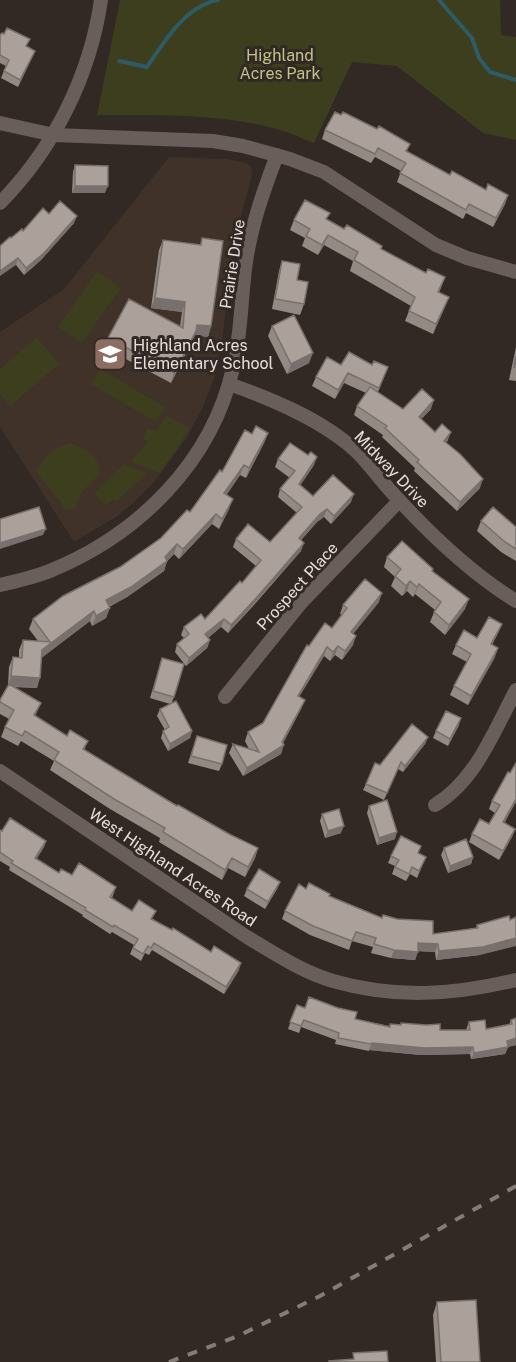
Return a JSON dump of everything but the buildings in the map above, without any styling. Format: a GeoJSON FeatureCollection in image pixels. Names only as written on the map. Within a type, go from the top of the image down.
{"type":"FeatureCollection","features":[{"type":"Feature","properties":{"kind":"street"},"geometry":{"type":"LineString","coordinates":[[0,203],[29,170],[54,135],[84,69],[95,36],[101,0]]}},
{"type":"Feature","properties":{"kind":"street"},"geometry":{"type":"LineString","coordinates":[[0,123],[54,135],[213,141],[277,155],[324,172],[436,245],[467,258],[516,272]]}},
{"type":"Feature","properties":{"kind":"street","name":"Prairie Drive"},"geometry":{"type":"LineString","coordinates":[[0,585],[51,571],[109,541],[139,519],[188,467],[215,420],[229,384],[236,356],[245,268],[252,230],[277,155]]}},
{"type":"Feature","properties":{"kind":"street","name":"Midway Drive"},"geometry":{"type":"LineString","coordinates":[[229,384],[285,406],[346,443],[399,501],[469,568],[516,601]]}},
{"type":"Feature","properties":{"kind":"street","name":"Prospect Place"},"geometry":{"type":"LineString","coordinates":[[225,697],[300,604],[399,501]]}},
{"type":"Feature","properties":{"kind":"street"},"geometry":{"type":"LineString","coordinates":[[435,806],[455,790],[475,767],[516,690]]}},
{"type":"Feature","properties":{"kind":"street","name":"West Highland Acres Road"},"geometry":{"type":"LineString","coordinates":[[0,771],[247,936],[285,960],[332,981],[389,992],[428,993],[474,990],[516,980]]}},
{"type":"Feature","properties":{"kind":"shaded area","name":"Highland Acres Elementary School"},"geometry":{"type":"Polygon","coordinates":[[[169,157],[227,159],[246,163],[252,167],[233,247],[222,342],[214,379],[187,437],[155,481],[116,517],[74,542],[0,427],[0,332],[64,289],[169,157]]]}},
{"type":"Feature","properties":{"kind":"green space","name":"Highland Acres Park"},"geometry":{"type":"Polygon","coordinates":[[[120,0],[500,0],[501,35],[516,37],[516,140],[483,133],[397,66],[352,62],[314,143],[284,131],[235,120],[189,116],[97,115],[120,0]]]}},
{"type":"Feature","properties":{"kind":"green space"},"geometry":{"type":"Polygon","coordinates":[[[97,271],[121,288],[82,343],[58,327],[97,271]]]}},
{"type":"Feature","properties":{"kind":"green space"},"geometry":{"type":"Polygon","coordinates":[[[37,337],[59,364],[10,406],[0,394],[0,369],[37,337]]]}},
{"type":"Feature","properties":{"kind":"green space"},"geometry":{"type":"Polygon","coordinates":[[[100,369],[165,407],[156,422],[91,384],[100,369]]]}},
{"type":"Feature","properties":{"kind":"green space"},"geometry":{"type":"Polygon","coordinates":[[[166,415],[189,428],[159,473],[130,462],[147,443],[143,438],[147,429],[156,431],[166,415]]]}},
{"type":"Feature","properties":{"kind":"green space"},"geometry":{"type":"Polygon","coordinates":[[[70,443],[87,450],[95,457],[100,474],[82,493],[77,508],[64,510],[62,504],[36,472],[50,453],[70,443]]]}},
{"type":"Feature","properties":{"kind":"green space"},"geometry":{"type":"Polygon","coordinates":[[[124,464],[147,473],[117,501],[113,500],[106,506],[94,493],[124,464]]]}},
{"type":"Feature","properties":{"kind":"waterway"},"geometry":{"type":"LineString","coordinates":[[119,61],[147,67],[176,26],[195,9],[218,0]]}},
{"type":"Feature","properties":{"kind":"waterway"},"geometry":{"type":"LineString","coordinates":[[439,0],[472,38],[479,58],[490,72],[516,80]]}},
{"type":"Feature","properties":{"kind":"railway"},"geometry":{"type":"LineString","coordinates":[[169,1362],[238,1336],[320,1296],[516,1186]]}},
{"type":"Feature","properties":{"kind":"place","name":"Highland Acres Elementary School"},"geometry":{"type":"Point","coordinates":[110,354]}}]}
